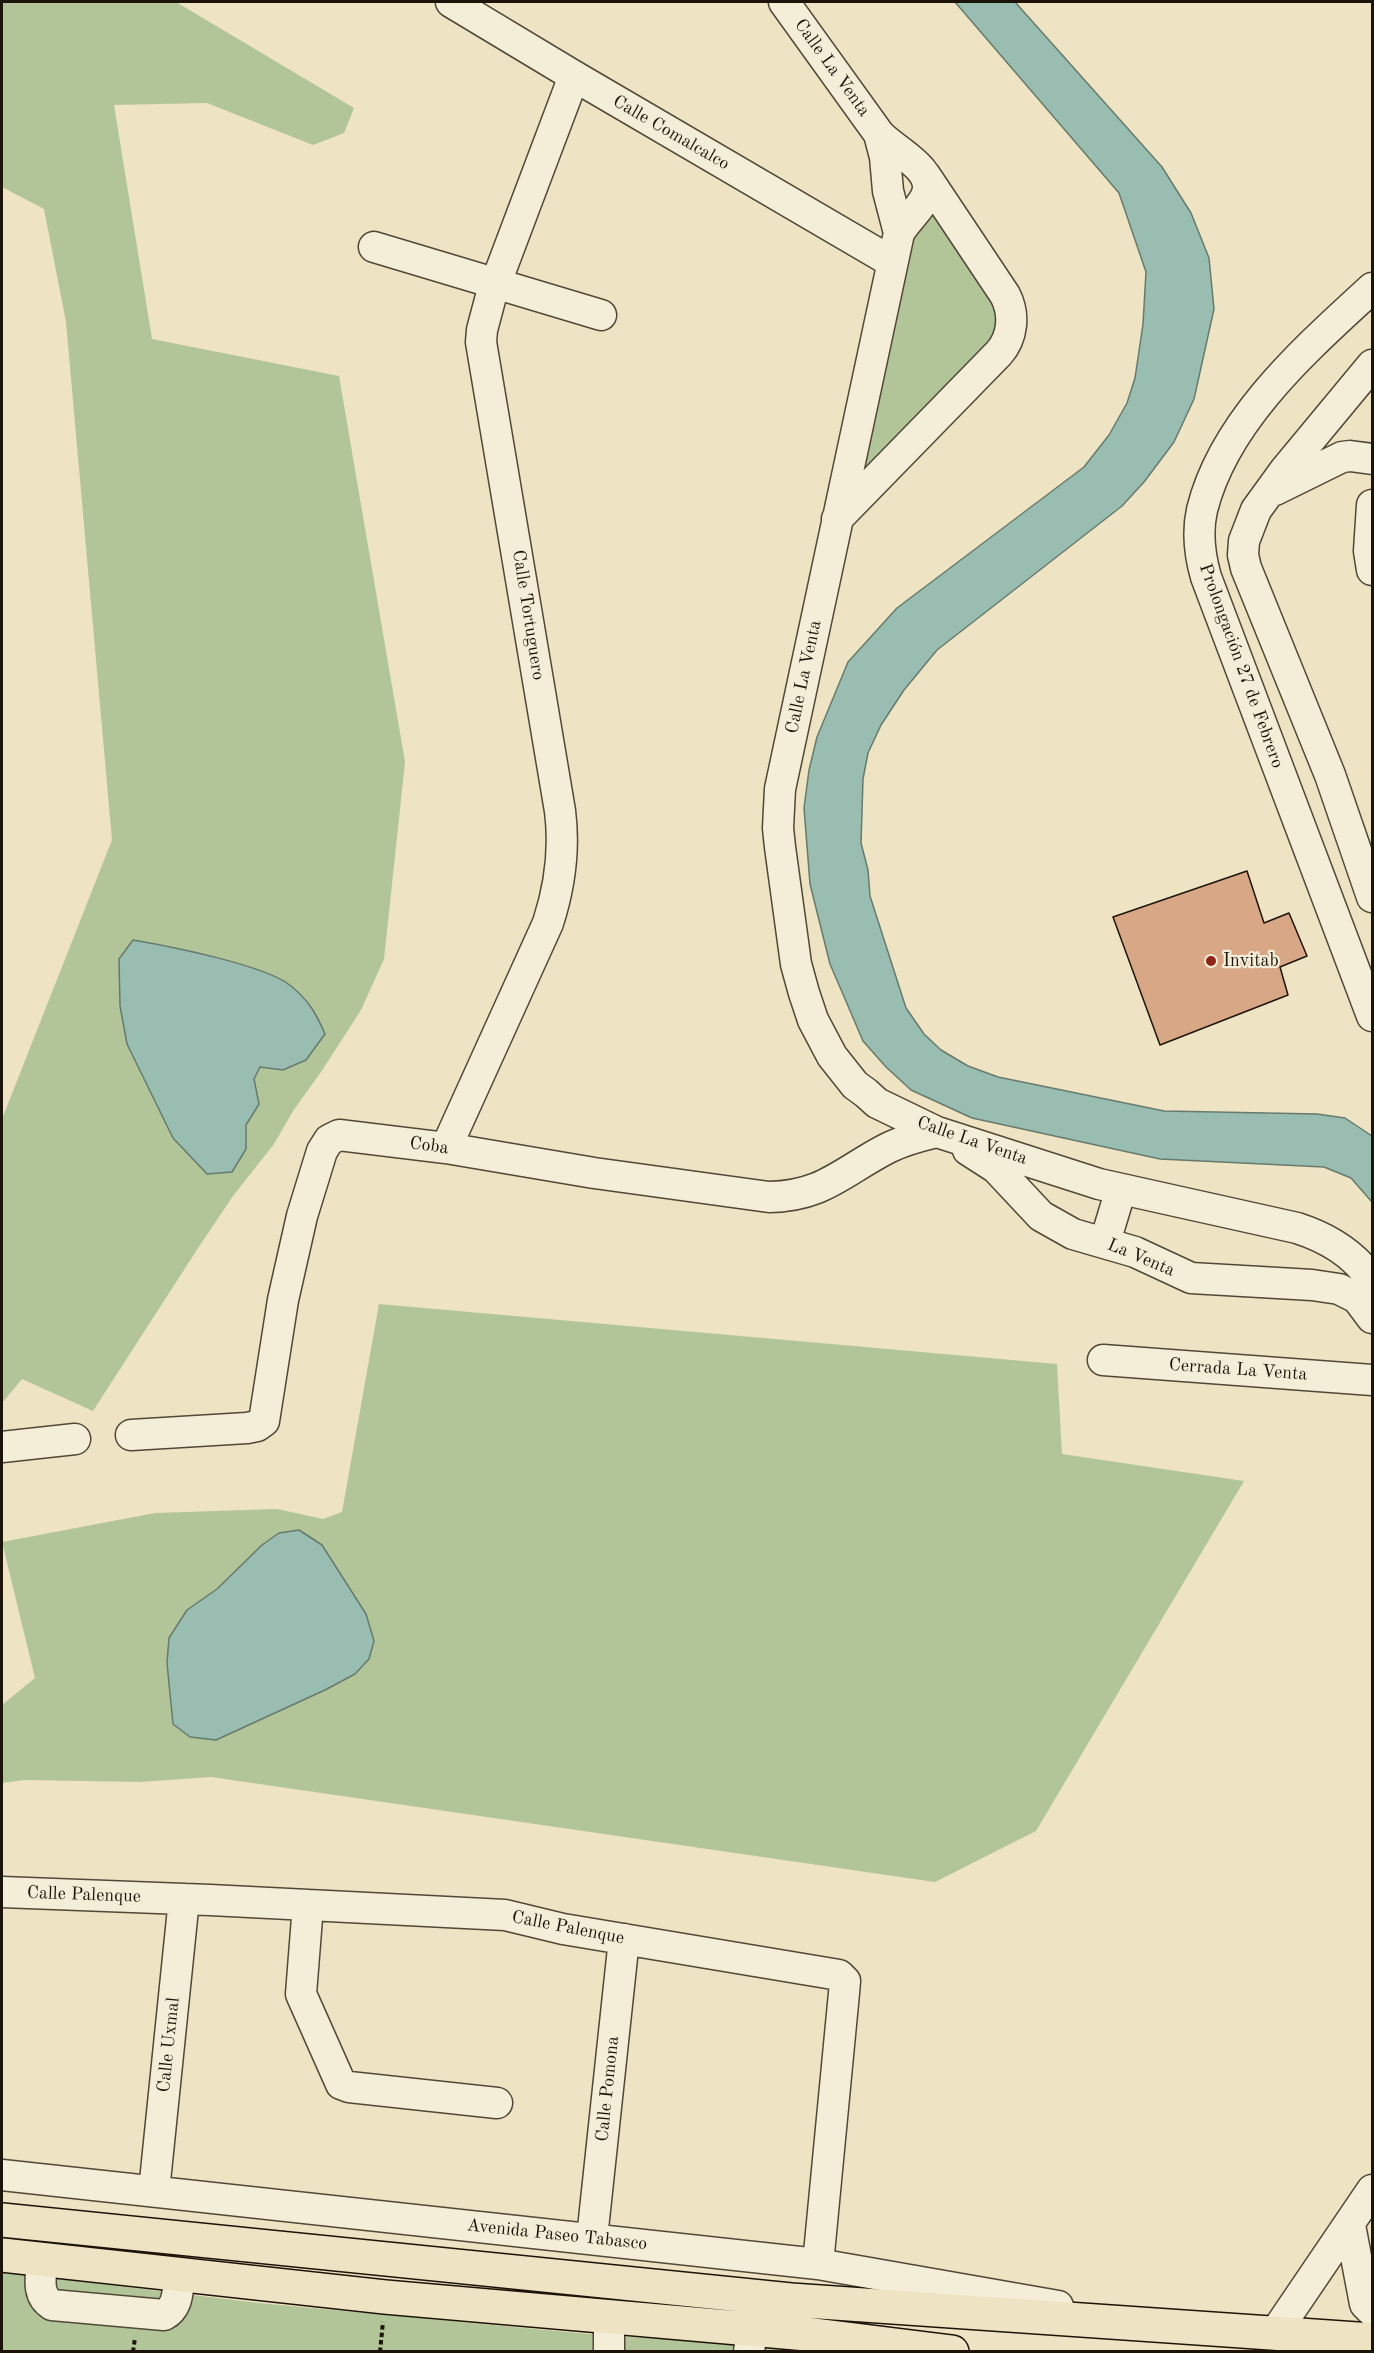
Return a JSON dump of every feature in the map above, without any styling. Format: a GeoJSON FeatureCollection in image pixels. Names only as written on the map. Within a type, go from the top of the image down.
{"type":"FeatureCollection","features":[{"type":"Feature","properties":{"kind":"main road","name":"Avenida Paseo Tabasco"},"geometry":{"type":"LineString","coordinates":[[2,2220],[791,2300],[1372,2340]]}},
{"type":"Feature","properties":{"kind":"main road"},"geometry":{"type":"LineString","coordinates":[[2,2255],[385,2297],[609,2317],[750,2341],[952,2352]]}},
{"type":"Feature","properties":{"kind":"main road"},"geometry":{"type":"LineString","coordinates":[[850,2345],[859,2305]]}},
{"type":"Feature","properties":{"kind":"street","name":"Calle Comalcalco"},"geometry":{"type":"LineString","coordinates":[[451,2],[892,262]]}},
{"type":"Feature","properties":{"kind":"street","name":"Calle La Venta"},"geometry":{"type":"LineString","coordinates":[[784,2],[879,134],[889,145],[911,159],[925,175],[1005,295],[1011,313],[1008,339],[999,353],[837,519]]}},
{"type":"Feature","properties":{"kind":"street","name":"Calle Tortuguero"},"geometry":{"type":"LineString","coordinates":[[446,1148],[548,923],[556,895],[563,849],[561,821],[483,357],[482,330],[496,283],[574,76]]}},
{"type":"Feature","properties":{"kind":"street","name":"Calle La Venta"},"geometry":{"type":"LineString","coordinates":[[879,134],[885,157],[888,191],[898,233],[780,789],[778,828],[796,964],[813,1020],[840,1067],[855,1085],[877,1103],[936,1132],[1121,1189],[1297,1228],[1318,1235],[1331,1241],[1357,1261],[1372,1280]]}},
{"type":"Feature","properties":{"kind":"street","name":"Calle La Venta"},"geometry":{"type":"LineString","coordinates":[[898,233],[924,200],[929,189],[925,175]]}},
{"type":"Feature","properties":{"kind":"street"},"geometry":{"type":"LineString","coordinates":[[374,247],[601,315]]}},
{"type":"Feature","properties":{"kind":"street","name":"Prolongación 27 de Febrero"},"geometry":{"type":"LineString","coordinates":[[1372,288],[1290,368],[1255,408],[1230,445],[1202,510],[1200,547],[1206,577],[1372,1016]]}},
{"type":"Feature","properties":{"kind":"street"},"geometry":{"type":"LineString","coordinates":[[1372,364],[1256,510],[1244,541],[1243,555],[1246,568],[1330,775],[1372,897]]}},
{"type":"Feature","properties":{"kind":"street"},"geometry":{"type":"LineString","coordinates":[[1349,393],[1341,411],[1341,421],[1348,443],[1356,452],[1371,459]]}},
{"type":"Feature","properties":{"kind":"street"},"geometry":{"type":"LineString","coordinates":[[1267,494],[1342,458],[1350,456],[1371,459]]}},
{"type":"Feature","properties":{"kind":"street"},"geometry":{"type":"LineString","coordinates":[[1372,505],[1369,551],[1372,570]]}},
{"type":"Feature","properties":{"kind":"street"},"geometry":{"type":"LineString","coordinates":[[1287,793],[1330,775]]}},
{"type":"Feature","properties":{"kind":"street","name":"Coba"},"geometry":{"type":"LineString","coordinates":[[130,1435],[246,1428],[257,1426],[264,1421],[283,1300],[302,1216],[322,1151],[329,1140],[339,1135],[446,1148],[594,1173],[770,1197],[790,1197],[826,1186],[888,1148],[912,1138],[936,1132]]}},
{"type":"Feature","properties":{"kind":"street","name":"La Venta"},"geometry":{"type":"LineString","coordinates":[[936,1132],[943,1143],[967,1149],[996,1168],[1041,1216],[1073,1234],[1135,1252],[1191,1278],[1312,1285],[1339,1289],[1357,1298],[1372,1317]]}},
{"type":"Feature","properties":{"kind":"street"},"geometry":{"type":"LineString","coordinates":[[1105,1242],[1121,1189]]}},
{"type":"Feature","properties":{"kind":"street","name":"Cerrada La Venta"},"geometry":{"type":"LineString","coordinates":[[1103,1360],[1372,1380]]}},
{"type":"Feature","properties":{"kind":"street"},"geometry":{"type":"LineString","coordinates":[[2,1447],[75,1439]]}},
{"type":"Feature","properties":{"kind":"street","name":"Calle Palenque"},"geometry":{"type":"LineString","coordinates":[[2,1892],[505,1915],[563,1929],[843,1977],[844,1993],[818,2264]]}},
{"type":"Feature","properties":{"kind":"street","name":"Calle Uxmal"},"geometry":{"type":"LineString","coordinates":[[154,2191],[184,1899]]}},
{"type":"Feature","properties":{"kind":"street"},"geometry":{"type":"LineString","coordinates":[[308,1905],[301,1994],[341,2084],[349,2087],[497,2103]]}},
{"type":"Feature","properties":{"kind":"street","name":"Calle Pomona"},"geometry":{"type":"LineString","coordinates":[[592,2238],[624,1939]]}},
{"type":"Feature","properties":{"kind":"street","name":"Avenida Paseo Tabasco"},"geometry":{"type":"LineString","coordinates":[[2,2175],[818,2264],[1056,2306],[1109,2322]]}},
{"type":"Feature","properties":{"kind":"street"},"geometry":{"type":"LineString","coordinates":[[1275,2333],[1372,2190]]}},
{"type":"Feature","properties":{"kind":"street"},"geometry":{"type":"LineString","coordinates":[[1350,2225],[1365,2304],[1372,2311]]}},
{"type":"Feature","properties":{"kind":"street"},"geometry":{"type":"LineString","coordinates":[[42,2260],[40,2292],[44,2300],[52,2306],[164,2315],[172,2310],[176,2303],[180,2275]]}},
{"type":"Feature","properties":{"kind":"street"},"geometry":{"type":"LineString","coordinates":[[609,2317],[609,2352]]}},
{"type":"Feature","properties":{"kind":"green space"},"geometry":{"type":"Polygon","coordinates":[[[2,2],[176,2],[354,108],[344,133],[313,145],[207,103],[114,105],[152,339],[339,376],[405,762],[384,959],[361,1010],[293,1111],[274,1144],[233,1196],[200,1245],[93,1411],[22,1379],[2,1403],[2,1119],[112,840],[66,322],[44,209],[2,187],[2,2]]]}},
{"type":"Feature","properties":{"kind":"green space"},"geometry":{"type":"Polygon","coordinates":[[[924,200],[1011,322],[837,519],[899,233],[924,200]]]}},
{"type":"Feature","properties":{"kind":"green space"},"geometry":{"type":"Polygon","coordinates":[[[379,1304],[1057,1364],[1062,1454],[1244,1481],[1036,1831],[935,1882],[211,1777],[140,1782],[24,1780],[2,1783],[2,1705],[35,1678],[2,1542],[155,1513],[277,1509],[323,1519],[342,1512],[379,1304]]]}},
{"type":"Feature","properties":{"kind":"green space"},"geometry":{"type":"Polygon","coordinates":[[[2,2272],[259,2303],[599,2335],[789,2347],[815,2351],[2,2351],[2,2272]]]}},
{"type":"Feature","properties":{"kind":"water"},"geometry":{"type":"Polygon","coordinates":[[[955,2],[1015,2],[1162,167],[1191,213],[1209,258],[1214,309],[1194,399],[1174,442],[1144,482],[1122,506],[937,650],[904,690],[881,725],[868,753],[863,779],[861,843],[868,870],[870,896],[906,1008],[924,1034],[941,1050],[968,1066],[998,1077],[1164,1111],[1317,1114],[1345,1118],[1372,1136],[1372,1202],[1351,1178],[1324,1167],[1160,1159],[972,1118],[911,1090],[886,1067],[863,1041],[830,964],[810,884],[804,808],[809,770],[817,737],[848,662],[897,608],[1084,467],[1109,435],[1127,403],[1135,378],[1143,324],[1146,272],[1119,193],[955,2]]]}},
{"type":"Feature","properties":{"kind":"water"},"geometry":{"type":"Polygon","coordinates":[[[133,940],[216,957],[278,978],[291,986],[307,1002],[325,1034],[306,1060],[283,1070],[260,1067],[254,1079],[259,1104],[246,1125],[246,1149],[232,1172],[207,1174],[173,1138],[127,1044],[120,1006],[119,959],[133,940]]]}},
{"type":"Feature","properties":{"kind":"water"},"geometry":{"type":"Polygon","coordinates":[[[299,1530],[322,1545],[366,1614],[374,1641],[369,1659],[355,1674],[325,1690],[216,1740],[190,1737],[173,1724],[167,1663],[169,1638],[187,1610],[217,1589],[262,1545],[279,1533],[299,1530]]]}},
{"type":"Feature","properties":{"kind":"building","name":"Invitab"},"geometry":{"type":"Polygon","coordinates":[[[1247,871],[1264,923],[1289,913],[1307,956],[1280,967],[1288,995],[1160,1045],[1113,917],[1247,871]]]}},
{"type":"Feature","properties":{"kind":"place","name":"Invitab"},"geometry":{"type":"Point","coordinates":[1211,961]}}]}
